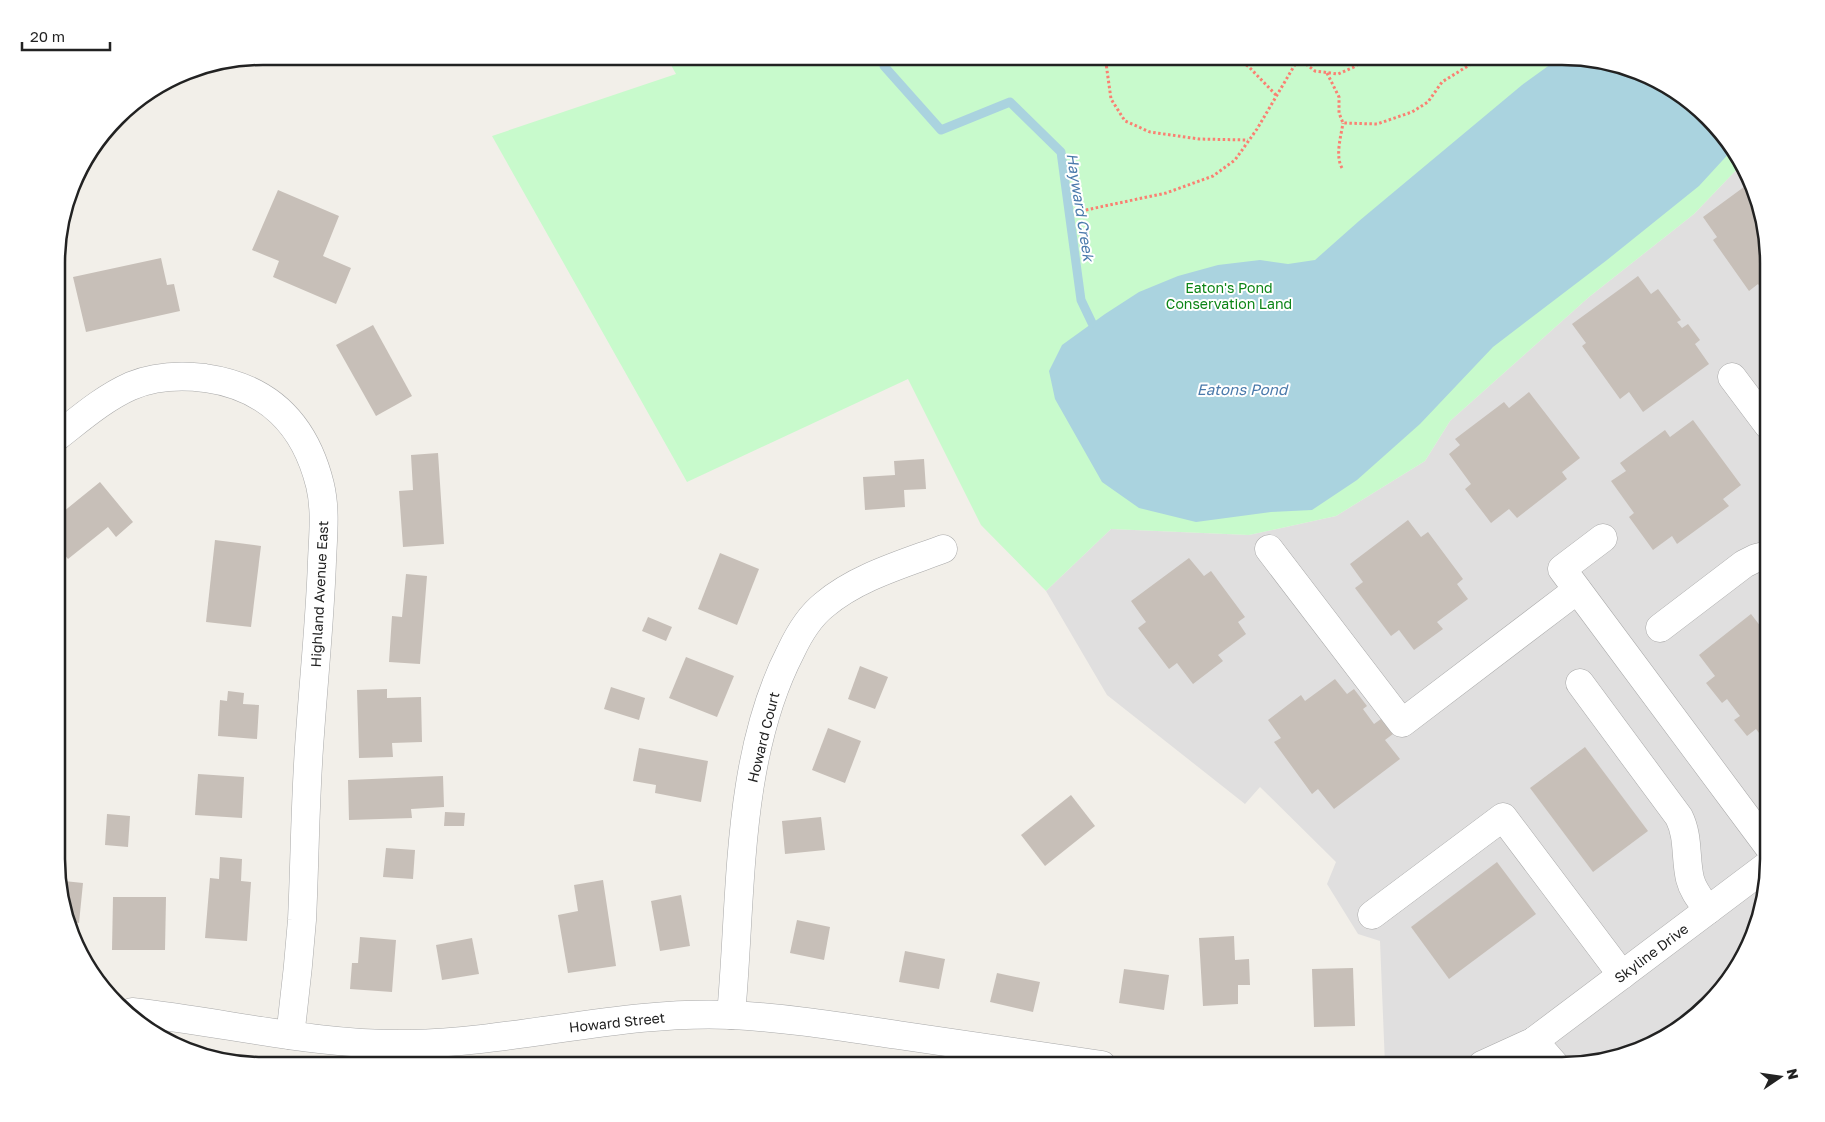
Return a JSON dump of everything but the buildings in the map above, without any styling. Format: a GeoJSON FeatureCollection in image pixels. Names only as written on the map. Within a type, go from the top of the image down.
{"type":"FeatureCollection","features":[{"type":"Feature","properties":{"kind":"street","name":"Highland Avenue East"},"geometry":{"type":"LineString","coordinates":[[65,431],[117,393],[149,380],[184,376],[218,380],[237,385],[268,401],[292,425],[311,455],[321,489],[323,526],[320,613],[308,760],[301,928],[290,1035]]}},
{"type":"Feature","properties":{"kind":"street"},"geometry":{"type":"LineString","coordinates":[[1732,377],[1760,414]]}},
{"type":"Feature","properties":{"kind":"street"},"geometry":{"type":"LineString","coordinates":[[1603,538],[1562,569],[1760,835]]}},
{"type":"Feature","properties":{"kind":"street","name":"Howard Court"},"geometry":{"type":"LineString","coordinates":[[731,1015],[741,863],[751,781],[766,714],[786,660],[811,618],[834,597],[864,580],[943,549]]}},
{"type":"Feature","properties":{"kind":"street"},"geometry":{"type":"LineString","coordinates":[[1270,549],[1402,723],[1577,590]]}},
{"type":"Feature","properties":{"kind":"street"},"geometry":{"type":"LineString","coordinates":[[1660,628],[1744,564],[1760,557]]}},
{"type":"Feature","properties":{"kind":"street"},"geometry":{"type":"LineString","coordinates":[[1580,683],[1679,817],[1686,834],[1692,886],[1708,910]]}},
{"type":"Feature","properties":{"kind":"street"},"geometry":{"type":"LineString","coordinates":[[1372,915],[1503,817],[1622,975]]}},
{"type":"Feature","properties":{"kind":"street","name":"Skyline Drive"},"geometry":{"type":"LineString","coordinates":[[1520,1057],[1534,1042],[1760,871]]}},
{"type":"Feature","properties":{"kind":"street","name":"Howard Street"},"geometry":{"type":"LineString","coordinates":[[139,1013],[199,1020],[290,1035],[351,1042],[408,1044],[501,1037],[630,1018],[731,1015],[808,1022],[1042,1057]]}},
{"type":"Feature","properties":{"kind":"street"},"geometry":{"type":"LineString","coordinates":[[1534,1042],[1548,1057]]}},
{"type":"Feature","properties":{"kind":"street","name":"Skyline Drive"},"geometry":{"type":"LineString","coordinates":[[1500,1057],[1534,1042]]}},
{"type":"Feature","properties":{"kind":"path"},"geometry":{"type":"LineString","coordinates":[[1106,65],[1111,99],[1125,121],[1150,132],[1174,136],[1199,139],[1249,140]]}},
{"type":"Feature","properties":{"kind":"path"},"geometry":{"type":"LineString","coordinates":[[1246,65],[1276,95]]}},
{"type":"Feature","properties":{"kind":"path"},"geometry":{"type":"LineString","coordinates":[[1081,211],[1166,193],[1213,176],[1235,160],[1294,65]]}},
{"type":"Feature","properties":{"kind":"path"},"geometry":{"type":"LineString","coordinates":[[1308,65],[1315,71],[1338,74],[1357,65]]}},
{"type":"Feature","properties":{"kind":"path"},"geometry":{"type":"LineString","coordinates":[[1343,123],[1377,124],[1412,112],[1428,102],[1442,82],[1469,65]]}},
{"type":"Feature","properties":{"kind":"path"},"geometry":{"type":"LineString","coordinates":[[1327,73],[1339,97],[1339,113],[1343,123],[1339,164],[1342,168]]}},
{"type":"Feature","properties":{"kind":"shaded area"},"geometry":{"type":"Polygon","coordinates":[[[1736,170],[1745,187],[1753,212],[1760,250],[1760,872],[1753,910],[1745,935],[1727,969],[1702,999],[1672,1024],[1638,1042],[1613,1050],[1575,1057],[1385,1057],[1380,941],[1358,934],[1327,884],[1336,862],[1260,787],[1245,804],[1107,695],[1046,591],[1111,529],[1249,535],[1336,516],[1425,461],[1450,421],[1589,297],[1694,214],[1736,170]]]}},
{"type":"Feature","properties":{"kind":"green space","name":"Eaton's Pond Conservation Land"},"geometry":{"type":"Polygon","coordinates":[[[671,65],[1575,65],[1613,72],[1638,80],[1672,98],[1711,133],[1727,153],[1736,170],[1694,214],[1589,297],[1450,421],[1425,461],[1336,516],[1249,535],[1111,529],[1046,591],[981,525],[908,379],[687,482],[492,136],[676,74],[671,65]]]}},
{"type":"Feature","properties":{"kind":"water","name":"Eatons Pond"},"geometry":{"type":"Polygon","coordinates":[[[1550,65],[1575,65],[1600,69],[1638,80],[1672,98],[1692,114],[1711,133],[1728,155],[1699,186],[1607,260],[1493,347],[1420,424],[1357,480],[1312,510],[1271,512],[1196,522],[1139,508],[1102,482],[1055,399],[1049,371],[1062,345],[1139,292],[1178,276],[1218,265],[1260,260],[1288,264],[1315,260],[1522,85],[1550,65]]]}},
{"type":"Feature","properties":{"kind":"waterway","name":"Hayward Creek"},"geometry":{"type":"LineString","coordinates":[[884,65],[941,130],[1010,102],[1061,152],[1081,300],[1092,323]]}}]}
